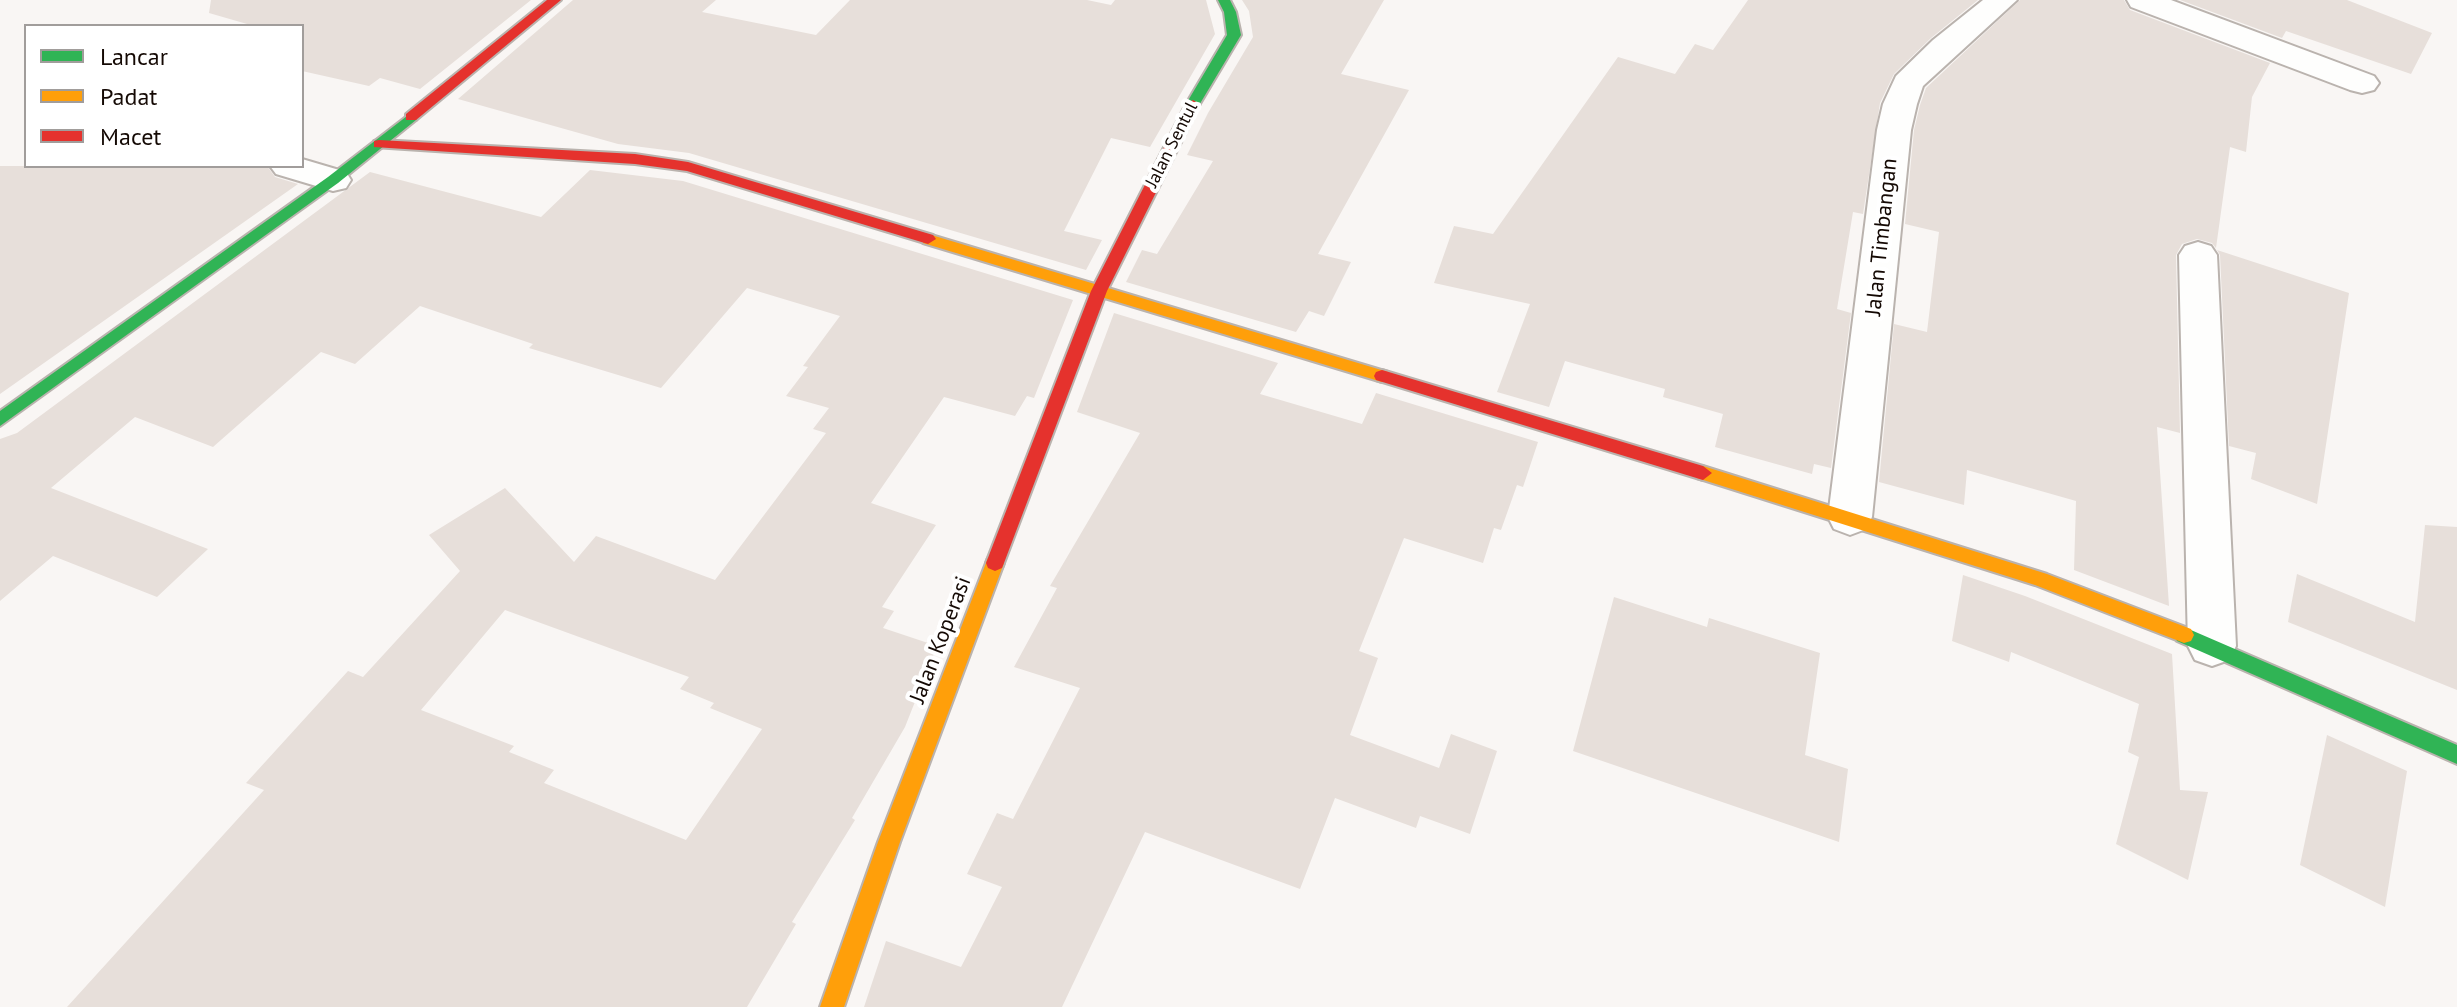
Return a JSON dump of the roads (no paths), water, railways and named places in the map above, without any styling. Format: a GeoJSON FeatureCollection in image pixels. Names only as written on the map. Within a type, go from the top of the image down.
{"type":"FeatureCollection","features":[{"type":"Feature","properties":{"kind":"street"},"geometry":{"type":"LineString","coordinates":[[0,420],[333,180],[555,0]]}},
{"type":"Feature","properties":{"kind":"street","name":"Jalan Sentul"},"geometry":{"type":"LineString","coordinates":[[1099,291],[1188,112],[1234,35],[1230,12],[1224,0]]}},
{"type":"Feature","properties":{"kind":"street","name":"Jalan Timbangan"},"geometry":{"type":"LineString","coordinates":[[1850,517],[1894,130],[1900,104],[1908,83],[2002,0]]}},
{"type":"Feature","properties":{"kind":"street"},"geometry":{"type":"LineString","coordinates":[[2142,0],[2362,83]]}},
{"type":"Feature","properties":{"kind":"street"},"geometry":{"type":"LineString","coordinates":[[379,144],[635,159],[688,167],[1850,517],[2040,579],[2212,646],[2457,755]]}},
{"type":"Feature","properties":{"kind":"street"},"geometry":{"type":"LineString","coordinates":[[294,168],[333,180]]}},
{"type":"Feature","properties":{"kind":"street"},"geometry":{"type":"LineString","coordinates":[[2198,255],[2212,646]]}},
{"type":"Feature","properties":{"kind":"street","name":"Jalan Koperasi"},"geometry":{"type":"LineString","coordinates":[[832,1007],[889,842],[1099,291]]}}]}
